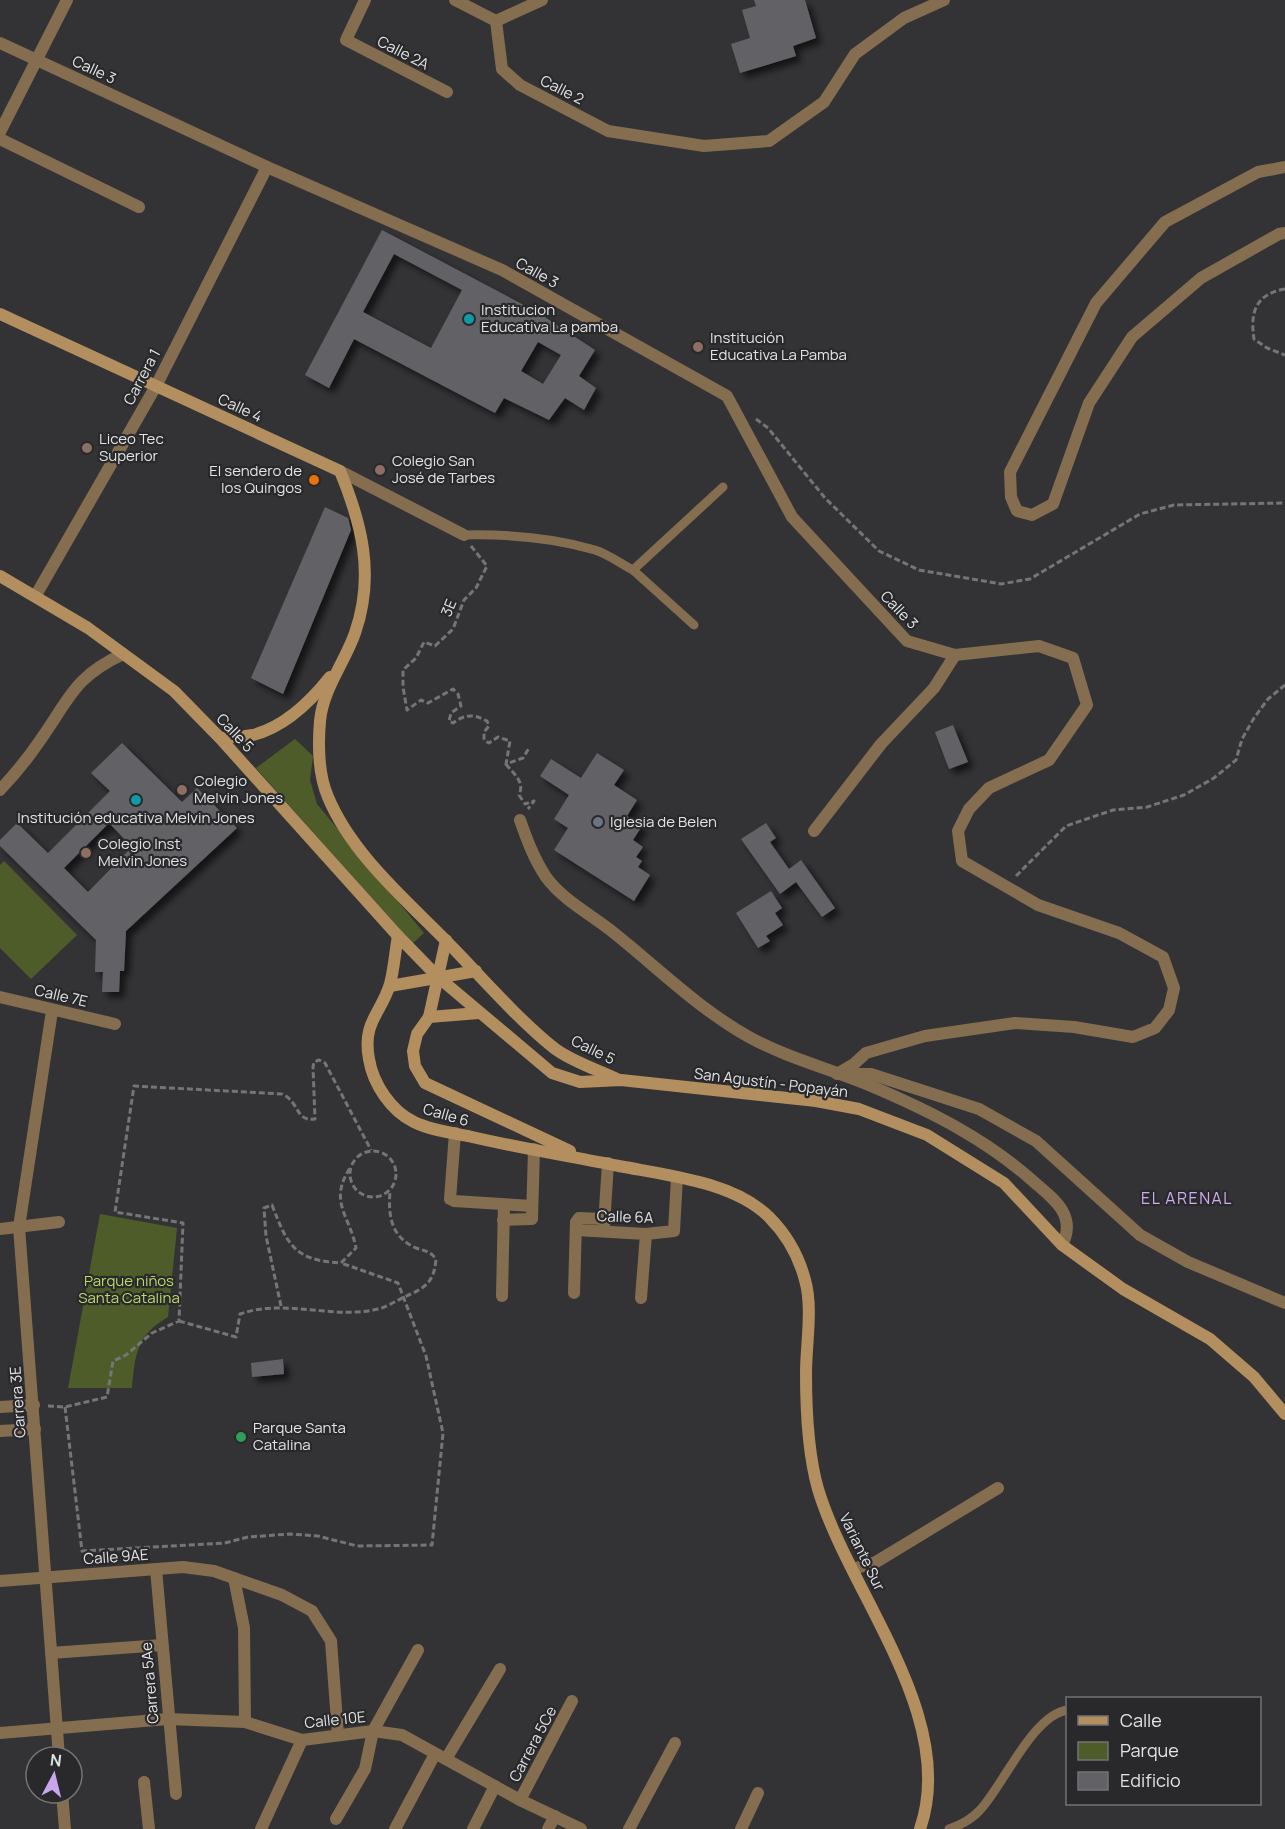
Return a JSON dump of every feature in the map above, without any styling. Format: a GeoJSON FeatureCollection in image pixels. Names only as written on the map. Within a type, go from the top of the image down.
{"type":"FeatureCollection","features":[{"type":"Feature","properties":{"kind":"main road","name":"Calle 4"},"geometry":{"type":"LineString","coordinates":[[0,314],[340,471]]}},
{"type":"Feature","properties":{"kind":"main road"},"geometry":{"type":"LineString","coordinates":[[220,738],[254,735],[286,720],[314,698],[336,670],[355,633],[365,593],[363,541],[357,510],[340,471]]}},
{"type":"Feature","properties":{"kind":"main road","name":"Calle 5"},"geometry":{"type":"LineString","coordinates":[[0,576],[88,628],[174,691],[220,738],[398,936],[438,977]]}},
{"type":"Feature","properties":{"kind":"main road","name":"Calle 5"},"geometry":{"type":"LineString","coordinates":[[336,670],[320,717],[318,752],[327,795],[343,827],[356,846],[476,971],[555,1049],[621,1080]]}},
{"type":"Feature","properties":{"kind":"main road","name":"Calle 6"},"geometry":{"type":"LineString","coordinates":[[398,936],[390,986],[371,1020],[368,1058],[373,1076],[389,1103],[414,1122],[455,1133],[677,1177],[740,1196],[769,1217]]}},
{"type":"Feature","properties":{"kind":"main road","name":"Calle 6"},"geometry":{"type":"LineString","coordinates":[[446,940],[429,1017],[417,1034],[413,1051],[415,1066],[425,1083],[590,1160]]}},
{"type":"Feature","properties":{"kind":"main road"},"geometry":{"type":"LineString","coordinates":[[390,986],[476,971]]}},
{"type":"Feature","properties":{"kind":"main road","name":"San Agustín - Popayán"},"geometry":{"type":"LineString","coordinates":[[438,977],[552,1073],[580,1082],[621,1080],[816,1101],[859,1109],[927,1135],[1004,1183],[1062,1245],[1123,1289],[1210,1339],[1254,1377],[1285,1414]]}},
{"type":"Feature","properties":{"kind":"main road"},"geometry":{"type":"LineString","coordinates":[[429,1017],[479,1013]]}},
{"type":"Feature","properties":{"kind":"main road","name":"Variante Sur"},"geometry":{"type":"LineString","coordinates":[[769,1217],[792,1246],[806,1282],[806,1372],[817,1485],[830,1526],[853,1569],[910,1694],[926,1742],[929,1774],[927,1801],[920,1829]]}},
{"type":"Feature","properties":{"kind":"street"},"geometry":{"type":"LineString","coordinates":[[0,132],[67,0]]}},
{"type":"Feature","properties":{"kind":"street","name":"Calle 2A"},"geometry":{"type":"LineString","coordinates":[[365,0],[346,40],[447,92]]}},
{"type":"Feature","properties":{"kind":"street"},"geometry":{"type":"LineString","coordinates":[[455,0],[496,21],[542,0]]}},
{"type":"Feature","properties":{"kind":"street","name":"Calle 2"},"geometry":{"type":"LineString","coordinates":[[496,21],[502,69],[520,85],[608,131],[704,146],[770,141],[824,102],[855,54],[904,18],[944,0]]}},
{"type":"Feature","properties":{"kind":"street","name":"Calle 3"},"geometry":{"type":"LineString","coordinates":[[0,44],[267,167],[502,270],[727,396],[792,517],[906,641],[955,655]]}},
{"type":"Feature","properties":{"kind":"street"},"geometry":{"type":"LineString","coordinates":[[0,140],[139,207]]}},
{"type":"Feature","properties":{"kind":"street","name":"Carrera 1"},"geometry":{"type":"LineString","coordinates":[[36,596],[156,386],[267,167]]}},
{"type":"Feature","properties":{"kind":"street"},"geometry":{"type":"LineString","coordinates":[[1285,167],[1258,172],[1165,222],[1096,303],[1010,472],[1011,497],[1017,511],[1032,515],[1053,504],[1089,403],[1132,337],[1201,278],[1285,233]]}},
{"type":"Feature","properties":{"kind":"street","name":"Calle 4"},"geometry":{"type":"LineString","coordinates":[[340,471],[464,535]]}},
{"type":"Feature","properties":{"kind":"street"},"geometry":{"type":"LineString","coordinates":[[814,831],[881,744],[933,688],[955,655],[1039,646],[1073,658],[1087,705],[1049,760],[989,788],[969,809],[958,831],[962,861],[1005,888],[1038,905],[1119,933],[1163,957],[1174,988],[1169,1010],[1155,1028],[1133,1037],[1074,1028],[1015,1023],[914,1039],[866,1053],[854,1064],[837,1074]]}},
{"type":"Feature","properties":{"kind":"street"},"geometry":{"type":"LineString","coordinates":[[0,790],[41,739],[73,689],[102,663],[123,654]]}},
{"type":"Feature","properties":{"kind":"street"},"geometry":{"type":"LineString","coordinates":[[520,820],[530,849],[541,869],[566,898],[609,929],[717,1017],[750,1038],[930,1113],[968,1133],[1013,1163],[1054,1199],[1066,1215],[1068,1227],[1062,1245]]}},
{"type":"Feature","properties":{"kind":"street","name":"Calle 7E"},"geometry":{"type":"LineString","coordinates":[[0,997],[115,1024]]}},
{"type":"Feature","properties":{"kind":"street","name":"Carrera 3E"},"geometry":{"type":"LineString","coordinates":[[52,1011],[19,1227],[58,1745]]}},
{"type":"Feature","properties":{"kind":"street"},"geometry":{"type":"LineString","coordinates":[[837,1074],[871,1074],[979,1109],[1036,1141],[1140,1235],[1188,1262],[1285,1303]]}},
{"type":"Feature","properties":{"kind":"street"},"geometry":{"type":"LineString","coordinates":[[455,1133],[450,1198],[454,1201],[504,1205],[532,1212]]}},
{"type":"Feature","properties":{"kind":"street"},"geometry":{"type":"LineString","coordinates":[[532,1212],[534,1149]]}},
{"type":"Feature","properties":{"kind":"street"},"geometry":{"type":"LineString","coordinates":[[604,1225],[608,1163]]}},
{"type":"Feature","properties":{"kind":"street","name":"Calle 6A"},"geometry":{"type":"LineString","coordinates":[[574,1293],[576,1225],[604,1225],[646,1234],[674,1231],[677,1177]]}},
{"type":"Feature","properties":{"kind":"street"},"geometry":{"type":"LineString","coordinates":[[502,1296],[504,1205]]}},
{"type":"Feature","properties":{"kind":"street"},"geometry":{"type":"LineString","coordinates":[[503,1220],[532,1212]]}},
{"type":"Feature","properties":{"kind":"street"},"geometry":{"type":"LineString","coordinates":[[0,1229],[59,1222]]}},
{"type":"Feature","properties":{"kind":"street"},"geometry":{"type":"LineString","coordinates":[[641,1298],[646,1234]]}},
{"type":"Feature","properties":{"kind":"street"},"geometry":{"type":"LineString","coordinates":[[0,1407],[34,1405]]}},
{"type":"Feature","properties":{"kind":"street"},"geometry":{"type":"LineString","coordinates":[[0,1431],[35,1429]]}},
{"type":"Feature","properties":{"kind":"street"},"geometry":{"type":"LineString","coordinates":[[853,1569],[876,1562],[998,1488]]}},
{"type":"Feature","properties":{"kind":"street","name":"Calle 9AE"},"geometry":{"type":"LineString","coordinates":[[0,1581],[183,1567],[214,1571],[282,1594],[312,1611],[332,1641],[338,1735]]}},
{"type":"Feature","properties":{"kind":"street","name":"Carrera 5Ae"},"geometry":{"type":"LineString","coordinates":[[156,1569],[176,1794]]}},
{"type":"Feature","properties":{"kind":"street"},"geometry":{"type":"LineString","coordinates":[[234,1578],[244,1628],[244,1722]]}},
{"type":"Feature","properties":{"kind":"street"},"geometry":{"type":"LineString","coordinates":[[51,1653],[162,1646]]}},
{"type":"Feature","properties":{"kind":"street"},"geometry":{"type":"LineString","coordinates":[[336,1819],[365,1769],[373,1731],[418,1650]]}},
{"type":"Feature","properties":{"kind":"street"},"geometry":{"type":"LineString","coordinates":[[394,1829],[440,1756],[500,1669]]}},
{"type":"Feature","properties":{"kind":"street","name":"Carrera 5Ce"},"geometry":{"type":"LineString","coordinates":[[520,1800],[572,1701]]}},
{"type":"Feature","properties":{"kind":"street","name":"Calle 10E"},"geometry":{"type":"LineString","coordinates":[[0,1733],[168,1719],[244,1722],[302,1740],[373,1731],[402,1735],[520,1800],[581,1829]]}},
{"type":"Feature","properties":{"kind":"street"},"geometry":{"type":"LineString","coordinates":[[261,1829],[302,1740]]}},
{"type":"Feature","properties":{"kind":"street"},"geometry":{"type":"LineString","coordinates":[[629,1829],[675,1743]]}},
{"type":"Feature","properties":{"kind":"street"},"geometry":{"type":"LineString","coordinates":[[144,1782],[149,1829]]}},
{"type":"Feature","properties":{"kind":"street"},"geometry":{"type":"LineString","coordinates":[[473,1829],[495,1786]]}},
{"type":"Feature","properties":{"kind":"street"},"geometry":{"type":"LineString","coordinates":[[741,1829],[758,1793]]}},
{"type":"Feature","properties":{"kind":"street"},"geometry":{"type":"LineString","coordinates":[[63,1805],[65,1829]]}},
{"type":"Feature","properties":{"kind":"street"},"geometry":{"type":"LineString","coordinates":[[548,1829],[555,1816]]}},
{"type":"Feature","properties":{"kind":"lane"},"geometry":{"type":"LineString","coordinates":[[633,570],[723,487]]}},
{"type":"Feature","properties":{"kind":"lane"},"geometry":{"type":"LineString","coordinates":[[464,535],[487,534],[597,551],[633,570],[694,625]]}},
{"type":"Feature","properties":{"kind":"lane"},"geometry":{"type":"LineString","coordinates":[[949,1829],[964,1824],[981,1810],[1041,1725],[1059,1711],[1066,1710]]}},
{"type":"Feature","properties":{"kind":"path"},"geometry":{"type":"LineString","coordinates":[[1285,289],[1262,298],[1251,318],[1254,339],[1285,356]]}},
{"type":"Feature","properties":{"kind":"path"},"geometry":{"type":"LineString","coordinates":[[751,415],[768,428],[825,498],[879,551],[919,570],[1001,584],[1030,579],[1140,514],[1174,505],[1285,503]]}},
{"type":"Feature","properties":{"kind":"path","name":"3E"},"geometry":{"type":"LineString","coordinates":[[464,535],[487,566],[477,588],[464,600],[453,629],[435,646],[424,642],[416,658],[404,670],[403,687],[407,710],[421,700],[429,703],[453,688],[458,694],[461,706],[452,713],[449,721],[453,723],[464,716],[473,715],[487,721],[489,726],[484,732],[484,740],[489,743],[498,737],[510,741],[506,764]]}},
{"type":"Feature","properties":{"kind":"path"},"geometry":{"type":"LineString","coordinates":[[1005,888],[1066,826],[1113,810],[1147,807],[1184,795],[1215,778],[1236,760],[1242,739],[1254,718],[1268,699],[1285,685]]}},
{"type":"Feature","properties":{"kind":"path"},"geometry":{"type":"LineString","coordinates":[[520,820],[534,801],[525,804],[519,795],[522,788],[520,780],[506,764],[523,758],[528,748]]}},
{"type":"Feature","properties":{"kind":"path"},"geometry":{"type":"LineString","coordinates":[[179,1321],[183,1223],[115,1212],[134,1086],[282,1095],[292,1099],[301,1117],[308,1120],[315,1119],[313,1067],[314,1062],[319,1060],[325,1063],[371,1150]]}},
{"type":"Feature","properties":{"kind":"path"},"geometry":{"type":"LineString","coordinates":[[34,1405],[65,1407],[107,1397],[113,1361],[126,1355],[152,1333],[179,1321],[236,1337],[240,1314],[258,1308],[347,1311],[378,1309],[427,1287],[435,1273],[436,1259],[431,1252],[404,1242],[394,1228],[390,1219],[390,1191],[397,1180],[395,1164],[385,1153],[371,1150],[357,1156],[343,1179],[341,1204],[356,1248],[341,1263]]}},
{"type":"Feature","properties":{"kind":"path"},"geometry":{"type":"LineString","coordinates":[[350,1168],[350,1178],[357,1192],[375,1198],[390,1191]]}},
{"type":"Feature","properties":{"kind":"path"},"geometry":{"type":"LineString","coordinates":[[65,1407],[82,1551],[225,1543],[248,1537],[290,1533],[318,1536],[357,1546],[432,1545],[443,1433],[426,1356],[398,1283],[341,1263],[323,1262],[297,1253],[282,1230],[272,1205],[264,1208],[266,1236],[281,1307]]}},
{"type":"Feature","properties":{"kind":"green space"},"geometry":{"type":"Polygon","coordinates":[[[295,739],[313,756],[310,780],[317,804],[424,933],[412,944],[256,768],[295,739]]]}},
{"type":"Feature","properties":{"kind":"green space"},"geometry":{"type":"Polygon","coordinates":[[[4,861],[77,935],[31,979],[0,948],[0,865],[4,861]]]}},
{"type":"Feature","properties":{"kind":"green space","name":"Parque niños Santa Catalina"},"geometry":{"type":"Polygon","coordinates":[[[100,1214],[177,1228],[168,1317],[144,1338],[137,1355],[132,1388],[68,1388],[100,1214]]]}},
{"type":"Feature","properties":{"kind":"building"},"geometry":{"type":"Polygon","coordinates":[[[754,0],[805,0],[816,38],[793,46],[796,56],[740,73],[731,44],[750,38],[742,10],[756,6],[754,0]]]}},
{"type":"Feature","properties":{"kind":"building","name":"Institucion Educativa La pamba"},"geometry":{"type":"Polygon","coordinates":[[[382,230],[537,312],[595,350],[579,376],[596,388],[584,410],[565,398],[549,420],[504,398],[495,413],[354,339],[329,388],[305,375],[382,230]],[[394,254],[363,312],[431,348],[462,290],[394,254]],[[538,342],[521,371],[543,384],[561,355],[538,342]]]}},
{"type":"Feature","properties":{"kind":"building"},"geometry":{"type":"Polygon","coordinates":[[[325,507],[348,518],[351,530],[283,694],[251,678],[325,507]]]}},
{"type":"Feature","properties":{"kind":"building"},"geometry":{"type":"Polygon","coordinates":[[[953,725],[968,762],[949,769],[935,732],[953,725]]]}},
{"type":"Feature","properties":{"kind":"building"},"geometry":{"type":"Polygon","coordinates":[[[122,743],[182,802],[197,788],[237,828],[126,931],[124,971],[120,971],[119,992],[102,992],[103,972],[95,972],[96,940],[0,846],[0,840],[17,823],[48,853],[110,791],[91,773],[122,743]],[[109,823],[64,868],[88,892],[132,847],[109,823]]]}},
{"type":"Feature","properties":{"kind":"building","name":"Iglesia de Belen"},"geometry":{"type":"Polygon","coordinates":[[[597,753],[624,770],[614,785],[637,800],[627,816],[642,826],[633,840],[643,847],[636,857],[642,861],[638,867],[650,875],[634,901],[554,850],[568,828],[554,819],[569,795],[540,776],[551,759],[581,778],[597,753]]]}},
{"type":"Feature","properties":{"kind":"building"},"geometry":{"type":"Polygon","coordinates":[[[766,823],[776,838],[770,842],[789,869],[801,860],[835,908],[822,917],[796,882],[780,894],[741,839],[766,823]]]}},
{"type":"Feature","properties":{"kind":"building"},"geometry":{"type":"Polygon","coordinates":[[[771,891],[782,908],[775,913],[783,925],[766,936],[770,941],[758,948],[736,913],[771,891]]]}},
{"type":"Feature","properties":{"kind":"building"},"geometry":{"type":"Polygon","coordinates":[[[283,1359],[284,1374],[252,1377],[251,1363],[283,1359]]]}},
{"type":"Feature","properties":{"kind":"place","name":"Institucion Educativa La pamba"},"geometry":{"type":"Point","coordinates":[469,319]}},
{"type":"Feature","properties":{"kind":"place","name":"Institución Educativa La Pamba"},"geometry":{"type":"Point","coordinates":[698,347]}},
{"type":"Feature","properties":{"kind":"place","name":"Liceo Tec Superior"},"geometry":{"type":"Point","coordinates":[87,448]}},
{"type":"Feature","properties":{"kind":"place","name":"Colegio San José de Tarbes"},"geometry":{"type":"Point","coordinates":[380,470]}},
{"type":"Feature","properties":{"kind":"place","name":"El sendero de los Quingos"},"geometry":{"type":"Point","coordinates":[314,480]}},
{"type":"Feature","properties":{"kind":"place","name":"Colegio Melvin Jones"},"geometry":{"type":"Point","coordinates":[182,790]}},
{"type":"Feature","properties":{"kind":"place","name":"Institución educativa Melvin Jones"},"geometry":{"type":"Point","coordinates":[136,800]}},
{"type":"Feature","properties":{"kind":"place","name":"Iglesia de Belen"},"geometry":{"type":"Point","coordinates":[598,822]}},
{"type":"Feature","properties":{"kind":"place","name":"Colegio Inst Melvin Jones"},"geometry":{"type":"Point","coordinates":[86,853]}},
{"type":"Feature","properties":{"kind":"place","name":"Parque Santa Catalina"},"geometry":{"type":"Point","coordinates":[241,1437]}},
{"type":"Feature","properties":{"kind":"district","name":"EL ARENAL"},"geometry":{"type":"Point","coordinates":[1187,1198]}}]}
